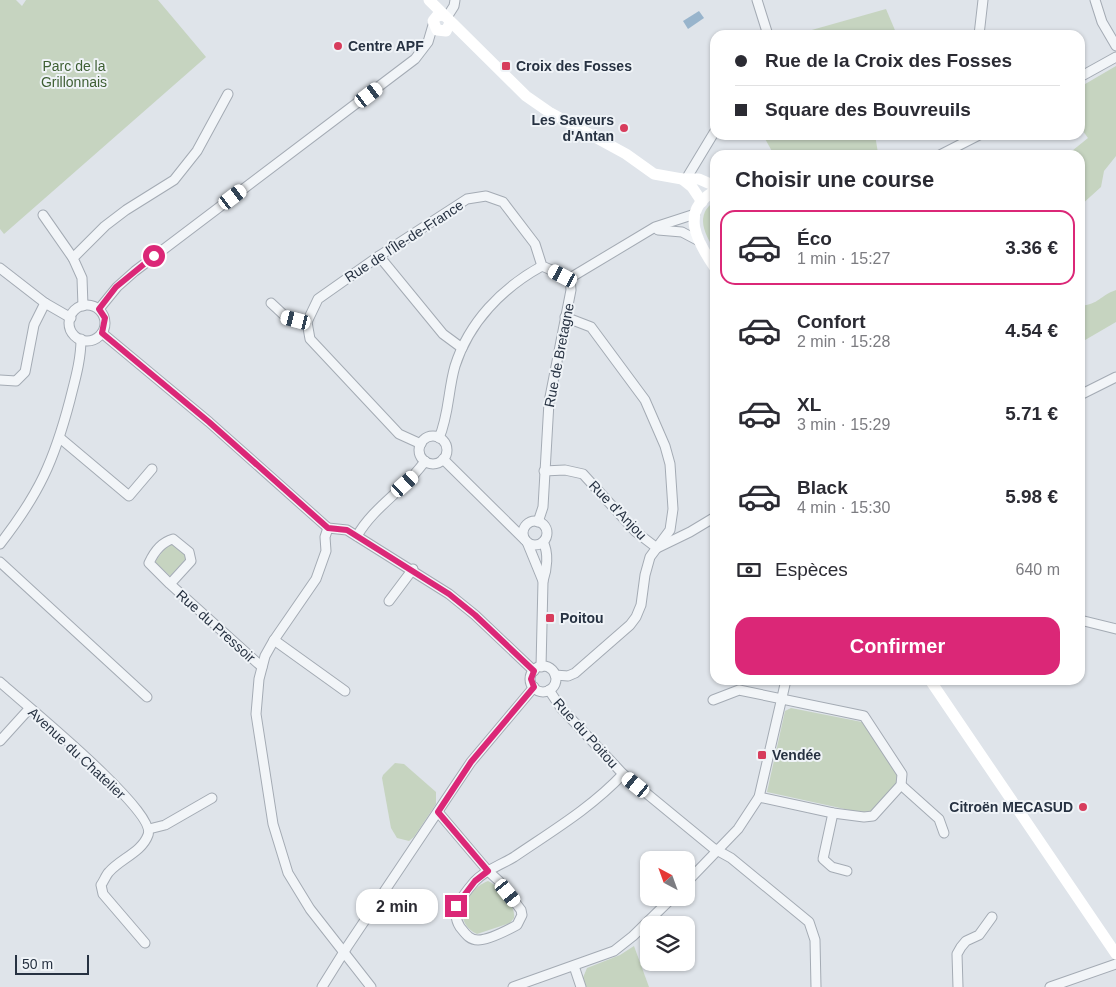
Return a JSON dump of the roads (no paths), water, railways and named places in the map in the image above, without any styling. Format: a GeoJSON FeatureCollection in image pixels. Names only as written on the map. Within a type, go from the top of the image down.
{"type":"FeatureCollection","features":[{"type":"Feature","properties":{"kind":"street"},"geometry":{"type":"LineString","coordinates":[[99,309],[116,287],[135,271],[415,59],[443,23],[454,6],[455,0]]}},
{"type":"Feature","properties":{"kind":"street"},"geometry":{"type":"LineString","coordinates":[[758,0],[767,30]]}},
{"type":"Feature","properties":{"kind":"street"},"geometry":{"type":"LineString","coordinates":[[980,30],[983,0]]}},
{"type":"Feature","properties":{"kind":"street"},"geometry":{"type":"LineString","coordinates":[[1095,0],[1102,22],[1116,46]]}},
{"type":"Feature","properties":{"kind":"street"},"geometry":{"type":"LineString","coordinates":[[429,1],[443,23],[467,39],[526,96],[543,108],[570,125],[626,154],[659,176],[699,179],[710,184]]}},
{"type":"Feature","properties":{"kind":"street"},"geometry":{"type":"LineString","coordinates":[[1085,74],[1116,57]]}},
{"type":"Feature","properties":{"kind":"street"},"geometry":{"type":"LineString","coordinates":[[74,258],[105,226],[126,210],[174,180],[197,151],[228,94]]}},
{"type":"Feature","properties":{"kind":"street"},"geometry":{"type":"LineString","coordinates":[[684,179],[710,139]]}},
{"type":"Feature","properties":{"kind":"street"},"geometry":{"type":"LineString","coordinates":[[950,150],[968,140]]}},
{"type":"Feature","properties":{"kind":"street"},"geometry":{"type":"LineString","coordinates":[[684,179],[702,202]]}},
{"type":"Feature","properties":{"kind":"street"},"geometry":{"type":"LineString","coordinates":[[439,438],[446,421],[452,382],[462,348],[491,305],[522,277],[542,266],[570,278],[663,224],[683,220],[694,214],[702,202],[710,195]]}},
{"type":"Feature","properties":{"kind":"street","name":"Rue de l'Île-de-France"},"geometry":{"type":"LineString","coordinates":[[307,322],[318,299],[379,256],[468,199],[486,196],[503,202],[514,213],[536,244],[542,266]]}},
{"type":"Feature","properties":{"kind":"street"},"geometry":{"type":"LineString","coordinates":[[694,214],[694,227],[699,241],[710,260]]}},
{"type":"Feature","properties":{"kind":"street"},"geometry":{"type":"LineString","coordinates":[[43,215],[74,258],[82,278],[83,306]]}},
{"type":"Feature","properties":{"kind":"street"},"geometry":{"type":"LineString","coordinates":[[648,232],[672,230],[690,235],[699,241]]}},
{"type":"Feature","properties":{"kind":"street"},"geometry":{"type":"LineString","coordinates":[[379,256],[443,334],[462,348]]}},
{"type":"Feature","properties":{"kind":"street"},"geometry":{"type":"LineString","coordinates":[[0,268],[45,303],[70,318]]}},
{"type":"Feature","properties":{"kind":"street","name":"Rue de Bretagne"},"geometry":{"type":"LineString","coordinates":[[533,522],[543,507],[549,402],[571,290],[570,278]]}},
{"type":"Feature","properties":{"kind":"street"},"geometry":{"type":"LineString","coordinates":[[0,380],[16,381],[24,372],[34,325],[45,303]]}},
{"type":"Feature","properties":{"kind":"street"},"geometry":{"type":"LineString","coordinates":[[271,303],[286,317],[307,322],[310,339],[316,346],[399,434],[420,444]]}},
{"type":"Feature","properties":{"kind":"street"},"geometry":{"type":"LineString","coordinates":[[83,306],[99,309],[105,318],[102,333],[92,340],[81,339],[73,333],[70,318],[74,311],[83,306]]}},
{"type":"Feature","properties":{"kind":"street"},"geometry":{"type":"LineString","coordinates":[[555,675],[568,676],[575,673],[630,625],[641,605],[646,569],[657,548],[670,530],[674,509],[670,464],[659,429],[645,400],[591,327],[565,317]]}},
{"type":"Feature","properties":{"kind":"street"},"geometry":{"type":"LineString","coordinates":[[102,333],[209,422],[328,528],[347,530],[413,569],[470,611],[538,669],[549,668],[555,675],[555,685],[549,690],[541,691],[534,687],[531,679],[538,669],[543,581],[546,571],[546,553],[542,542],[546,532],[544,526],[533,522],[509,522]]}},
{"type":"Feature","properties":{"kind":"street"},"geometry":{"type":"LineString","coordinates":[[0,544],[3,534],[35,495],[51,465],[60,438],[81,354],[81,339]]}},
{"type":"Feature","properties":{"kind":"street"},"geometry":{"type":"LineString","coordinates":[[1085,392],[1116,377]]}},
{"type":"Feature","properties":{"kind":"street"},"geometry":{"type":"LineString","coordinates":[[60,438],[130,496],[152,469]]}},
{"type":"Feature","properties":{"kind":"street"},"geometry":{"type":"LineString","coordinates":[[426,438],[439,438],[446,448],[443,460],[436,464],[425,462],[420,456],[420,444],[426,438]]}},
{"type":"Feature","properties":{"kind":"street"},"geometry":{"type":"LineString","coordinates":[[443,460],[509,522],[526,541],[533,545],[542,542]]}},
{"type":"Feature","properties":{"kind":"street"},"geometry":{"type":"LineString","coordinates":[[357,536],[370,516],[417,473],[425,462]]}},
{"type":"Feature","properties":{"kind":"street","name":"Rue d'Anjou"},"geometry":{"type":"LineString","coordinates":[[544,471],[565,470],[583,474],[636,532],[657,548],[710,520]]}},
{"type":"Feature","properties":{"kind":"street"},"geometry":{"type":"LineString","coordinates":[[533,522],[524,529],[526,541],[543,581]]}},
{"type":"Feature","properties":{"kind":"street"},"geometry":{"type":"LineString","coordinates":[[328,528],[323,562],[316,579],[274,640],[262,668],[256,714],[270,807],[282,858],[310,909],[371,987]]}},
{"type":"Feature","properties":{"kind":"street","name":"Rue du Pressoir"},"geometry":{"type":"LineString","coordinates":[[170,584],[190,561],[189,552],[174,539],[166,541],[152,555],[149,562],[170,584],[262,668]]}},
{"type":"Feature","properties":{"kind":"street"},"geometry":{"type":"LineString","coordinates":[[0,562],[147,698]]}},
{"type":"Feature","properties":{"kind":"street"},"geometry":{"type":"LineString","coordinates":[[388,601],[413,569]]}},
{"type":"Feature","properties":{"kind":"street"},"geometry":{"type":"LineString","coordinates":[[1085,621],[1116,629]]}},
{"type":"Feature","properties":{"kind":"street"},"geometry":{"type":"LineString","coordinates":[[274,640],[345,691]]}},
{"type":"Feature","properties":{"kind":"street","name":"Avenue du Chatelier"},"geometry":{"type":"LineString","coordinates":[[0,682],[110,779],[143,816],[148,829]]}},
{"type":"Feature","properties":{"kind":"street"},"geometry":{"type":"LineString","coordinates":[[695,874],[738,830],[759,797],[784,685]]}},
{"type":"Feature","properties":{"kind":"street"},"geometry":{"type":"LineString","coordinates":[[933,685],[1116,954]]}},
{"type":"Feature","properties":{"kind":"street"},"geometry":{"type":"LineString","coordinates":[[322,987],[345,953],[346,947],[471,762],[534,687]]}},
{"type":"Feature","properties":{"kind":"street","name":"Rue du Poitou"},"geometry":{"type":"LineString","coordinates":[[549,690],[561,708],[623,774],[717,851],[731,858],[808,922],[815,940],[816,987]]}},
{"type":"Feature","properties":{"kind":"street"},"geometry":{"type":"LineString","coordinates":[[714,700],[729,692],[739,690],[864,716],[902,774],[901,785],[873,816],[864,817],[833,813],[759,797]]}},
{"type":"Feature","properties":{"kind":"street"},"geometry":{"type":"LineString","coordinates":[[0,741],[29,708]]}},
{"type":"Feature","properties":{"kind":"street"},"geometry":{"type":"LineString","coordinates":[[438,812],[488,871],[499,881],[517,904],[522,916],[517,926],[479,940],[472,939],[457,922],[455,914],[456,906],[475,881],[488,871],[504,864],[584,810],[623,774]]}},
{"type":"Feature","properties":{"kind":"street"},"geometry":{"type":"LineString","coordinates":[[901,785],[939,818],[944,833]]}},
{"type":"Feature","properties":{"kind":"street"},"geometry":{"type":"LineString","coordinates":[[145,943],[103,894],[101,885],[109,872],[142,844],[148,829],[165,824],[212,798]]}},
{"type":"Feature","properties":{"kind":"street"},"geometry":{"type":"LineString","coordinates":[[833,813],[823,859],[832,868],[847,871]]}},
{"type":"Feature","properties":{"kind":"street"},"geometry":{"type":"LineString","coordinates":[[513,987],[614,951],[634,936],[664,906]]}},
{"type":"Feature","properties":{"kind":"street"},"geometry":{"type":"LineString","coordinates":[[958,987],[957,954],[966,941],[979,935],[992,917]]}},
{"type":"Feature","properties":{"kind":"street"},"geometry":{"type":"LineString","coordinates":[[1050,987],[1116,964]]}},
{"type":"Feature","properties":{"kind":"street"},"geometry":{"type":"LineString","coordinates":[[574,966],[581,987]]}},
{"type":"Feature","properties":{"kind":"water"},"geometry":{"type":"Polygon","coordinates":[[[699,11],[704,18],[688,29],[683,21],[699,11]]]}},
{"type":"Feature","properties":{"kind":"place","name":"Centre APF"},"geometry":{"type":"Point","coordinates":[338,46]}},
{"type":"Feature","properties":{"kind":"place","name":"Croix des Fosses"},"geometry":{"type":"Point","coordinates":[506,66]}},
{"type":"Feature","properties":{"kind":"place","name":"Les Saveurs d'Antan"},"geometry":{"type":"Point","coordinates":[624,128]}},
{"type":"Feature","properties":{"kind":"place","name":"Poitou"},"geometry":{"type":"Point","coordinates":[550,618]}},
{"type":"Feature","properties":{"kind":"place","name":"Vendée"},"geometry":{"type":"Point","coordinates":[762,755]}},
{"type":"Feature","properties":{"kind":"place","name":"Citroën MECASUD"},"geometry":{"type":"Point","coordinates":[1083,807]}},
{"type":"Feature","properties":{"kind":"park label","name":"Parc de la Grillonnais"},"geometry":{"type":"Point","coordinates":[74,74]}}]}
